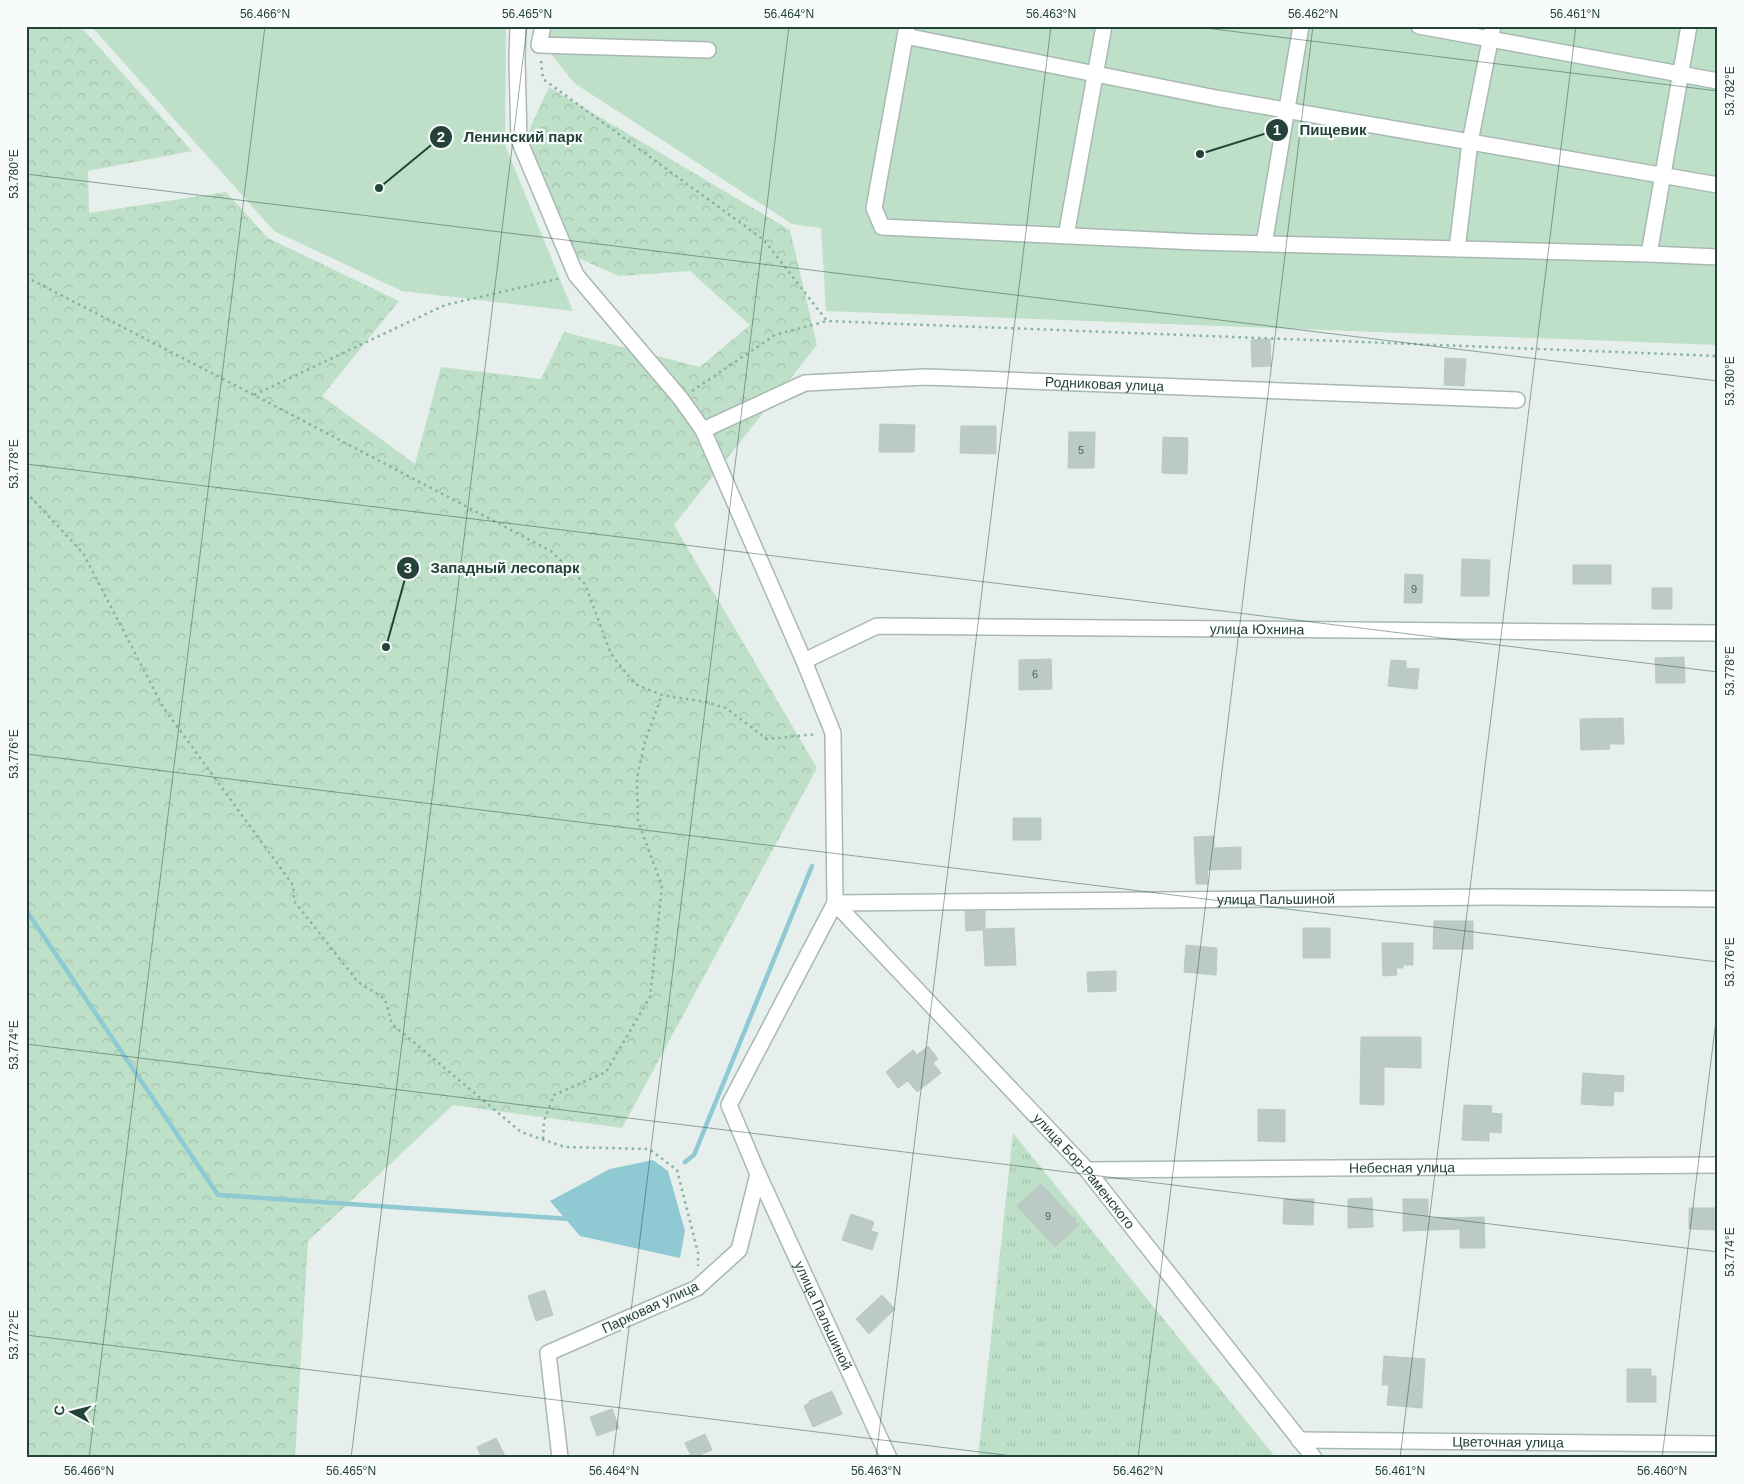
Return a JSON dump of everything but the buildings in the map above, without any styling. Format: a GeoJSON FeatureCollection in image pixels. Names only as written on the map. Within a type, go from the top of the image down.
{"type":"FeatureCollection","features":[{"type":"Feature","properties":{"kind":"street"},"geometry":{"type":"LineString","coordinates":[[518,26],[519,140],[576,275],[681,399],[703,430],[804,660],[833,733],[835,903],[729,1105],[758,1174]]}},
{"type":"Feature","properties":{"kind":"street"},"geometry":{"type":"LineString","coordinates":[[543,26],[539,45],[708,50]]}},
{"type":"Feature","properties":{"kind":"street"},"geometry":{"type":"LineString","coordinates":[[1066,236],[1104,26]]}},
{"type":"Feature","properties":{"kind":"street"},"geometry":{"type":"LineString","coordinates":[[1264,244],[1301,26]]}},
{"type":"Feature","properties":{"kind":"street"},"geometry":{"type":"LineString","coordinates":[[1419,26],[1491,33],[1718,81]]}},
{"type":"Feature","properties":{"kind":"street"},"geometry":{"type":"LineString","coordinates":[[1649,254],[1689,26]]}},
{"type":"Feature","properties":{"kind":"street"},"geometry":{"type":"LineString","coordinates":[[1718,185],[1662,177],[1216,98],[1096,75],[906,31],[874,208],[882,227],[1264,244],[1718,257]]}},
{"type":"Feature","properties":{"kind":"street"},"geometry":{"type":"LineString","coordinates":[[1457,249],[1470,142],[1491,33]]}},
{"type":"Feature","properties":{"kind":"street","name":"Родниковая улица"},"geometry":{"type":"LineString","coordinates":[[703,430],[805,383],[926,377],[1517,400]]}},
{"type":"Feature","properties":{"kind":"street","name":"улица Юхнина"},"geometry":{"type":"LineString","coordinates":[[804,660],[877,626],[1718,633]]}},
{"type":"Feature","properties":{"kind":"street","name":"улица Пальшиной"},"geometry":{"type":"LineString","coordinates":[[835,903],[1493,897],[1718,899]]}},
{"type":"Feature","properties":{"kind":"street","name":"улица Бор-Раменского"},"geometry":{"type":"LineString","coordinates":[[835,903],[1087,1170],[1314,1458]]}},
{"type":"Feature","properties":{"kind":"street","name":"Небесная улица"},"geometry":{"type":"LineString","coordinates":[[1087,1170],[1718,1166]]}},
{"type":"Feature","properties":{"kind":"street","name":"улица Пальшиной"},"geometry":{"type":"LineString","coordinates":[[758,1174],[889,1458]]}},
{"type":"Feature","properties":{"kind":"street","name":"Парковая улица"},"geometry":{"type":"LineString","coordinates":[[560,1458],[548,1353],[697,1288],[738,1250],[758,1174]]}},
{"type":"Feature","properties":{"kind":"street","name":"Цветочная улица"},"geometry":{"type":"LineString","coordinates":[[1299,1440],[1718,1444]]}},
{"type":"Feature","properties":{"kind":"path"},"geometry":{"type":"LineString","coordinates":[[539,45],[543,79],[764,240],[827,321]]}},
{"type":"Feature","properties":{"kind":"path"},"geometry":{"type":"LineString","coordinates":[[254,395],[445,305],[576,275]]}},
{"type":"Feature","properties":{"kind":"path"},"geometry":{"type":"LineString","coordinates":[[26,277],[551,552],[585,584],[612,654],[635,684],[662,695],[706,702],[726,708],[768,739],[833,733]]}},
{"type":"Feature","properties":{"kind":"path"},"geometry":{"type":"LineString","coordinates":[[681,399],[776,335],[827,321],[1718,356]]}},
{"type":"Feature","properties":{"kind":"path"},"geometry":{"type":"LineString","coordinates":[[26,492],[83,553],[163,708],[293,885],[294,901],[358,982],[385,999],[392,1024],[521,1132],[564,1147],[649,1149],[676,1170],[698,1253]]}},
{"type":"Feature","properties":{"kind":"path"},"geometry":{"type":"LineString","coordinates":[[544,1140],[544,1121],[554,1095],[606,1072],[650,997],[662,886],[638,821],[637,778],[645,740],[662,695]]}},
{"type":"Feature","properties":{"kind":"green space"},"geometry":{"type":"Polygon","coordinates":[[[26,26],[80,26],[192,151],[88,171],[89,213],[226,192],[268,238],[399,301],[322,396],[415,464],[441,367],[541,379],[564,332],[700,367],[750,325],[690,271],[619,276],[578,258],[525,139],[549,87],[790,230],[817,345],[674,525],[817,768],[622,1128],[453,1105],[308,1241],[295,1458],[26,1458],[26,26]]]}},
{"type":"Feature","properties":{"kind":"green space"},"geometry":{"type":"Polygon","coordinates":[[[91,26],[506,26],[505,145],[573,311],[402,291],[274,231],[91,26]]]}},
{"type":"Feature","properties":{"kind":"green space"},"geometry":{"type":"Polygon","coordinates":[[[539,26],[1718,26],[1718,345],[826,311],[821,228],[792,224],[574,83],[537,36],[539,26]]]}},
{"type":"Feature","properties":{"kind":"green space"},"geometry":{"type":"Polygon","coordinates":[[[1013,1133],[1276,1458],[978,1458],[1013,1133]]]}},
{"type":"Feature","properties":{"kind":"water"},"geometry":{"type":"Polygon","coordinates":[[[653,1160],[668,1171],[685,1231],[680,1258],[580,1236],[550,1201],[610,1169],[653,1160]]]}},
{"type":"Feature","properties":{"kind":"waterway"},"geometry":{"type":"LineString","coordinates":[[685,1162],[694,1155],[812,866]]}},
{"type":"Feature","properties":{"kind":"waterway"},"geometry":{"type":"LineString","coordinates":[[26,910],[218,1195],[570,1219]]}},
{"type":"Feature","properties":{"kind":"place","name":"Пищевик"},"geometry":{"type":"Point","coordinates":[1200,154]}},
{"type":"Feature","properties":{"kind":"place","name":"Ленинский парк"},"geometry":{"type":"Point","coordinates":[379,188]}},
{"type":"Feature","properties":{"kind":"place","name":"Западный лесопарк"},"geometry":{"type":"Point","coordinates":[386,647]}}]}
